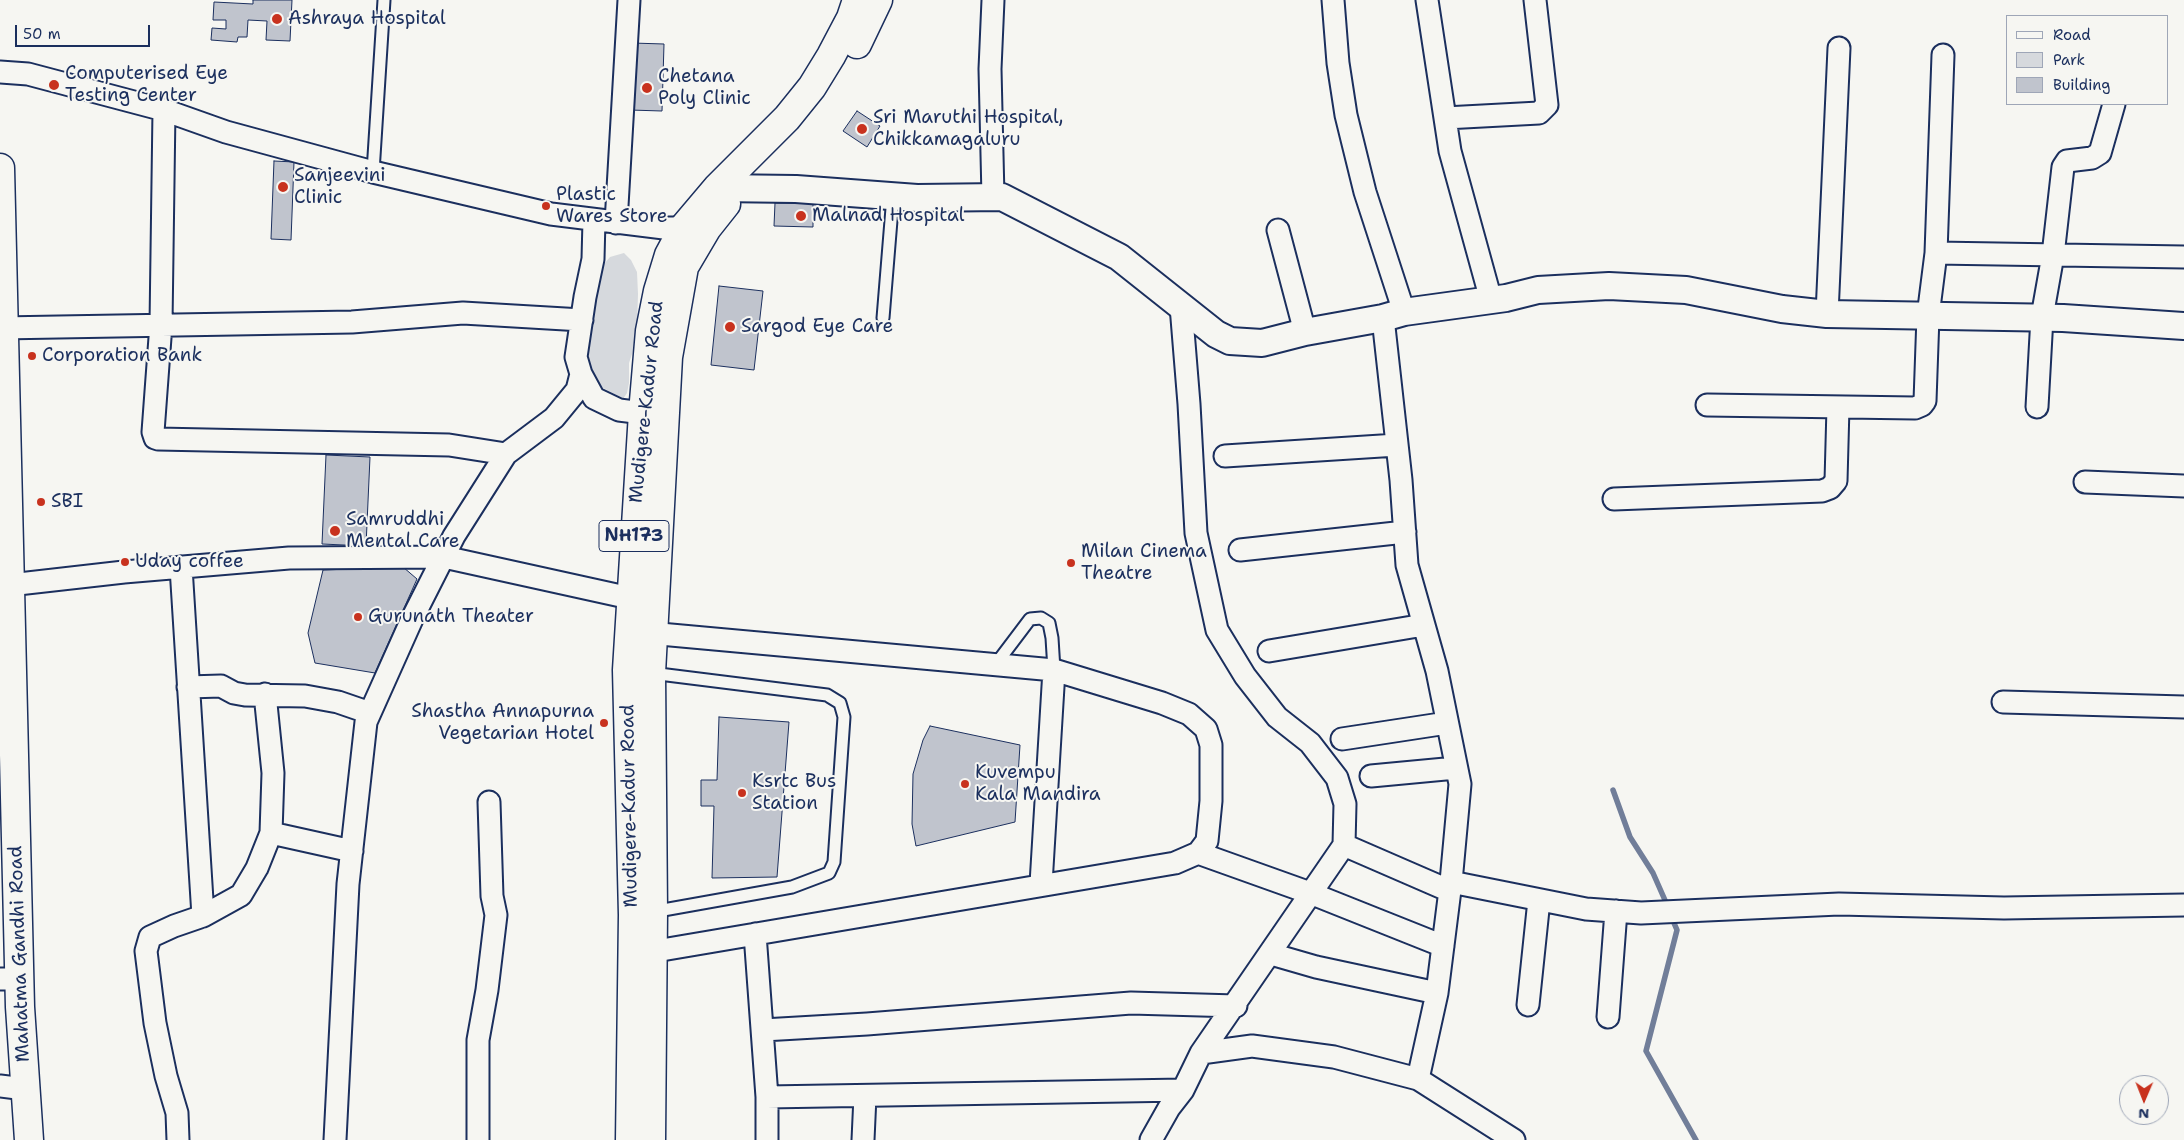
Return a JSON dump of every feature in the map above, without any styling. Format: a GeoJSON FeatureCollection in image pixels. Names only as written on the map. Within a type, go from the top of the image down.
{"type":"FeatureCollection","features":[{"type":"Feature","properties":{"kind":"main road","name":"Mudigere-Kadur Road"},"geometry":{"type":"LineString","coordinates":[[641,632],[630,598],[643,413],[650,331],[658,291],[669,255],[695,228],[812,87],[835,48],[858,0]]}},
{"type":"Feature","properties":{"kind":"main road","name":"Mudigere-Kadur Road"},"geometry":{"type":"LineString","coordinates":[[728,188],[791,137],[846,66],[878,0]]}},
{"type":"Feature","properties":{"kind":"main road","name":"Mahatma Gandhi Road"},"geometry":{"type":"LineString","coordinates":[[0,168],[13,1088],[29,1140]]}},
{"type":"Feature","properties":{"kind":"main road","name":"Mudigere-Kadur Road"},"geometry":{"type":"LineString","coordinates":[[630,1140],[643,914],[639,672],[641,632],[672,330],[684,267],[695,228]]}},
{"type":"Feature","properties":{"kind":"main road","name":"Mudigere-Kadur Road"},"geometry":{"type":"LineString","coordinates":[[642,954],[650,1140]]}},
{"type":"Feature","properties":{"kind":"street"},"geometry":{"type":"LineString","coordinates":[[616,223],[629,0]]}},
{"type":"Feature","properties":{"kind":"street"},"geometry":{"type":"LineString","coordinates":[[993,0],[990,69],[993,198]]}},
{"type":"Feature","properties":{"kind":"street"},"geometry":{"type":"LineString","coordinates":[[1332,0],[1338,63],[1346,116],[1393,315],[1397,445],[1408,565],[1437,671],[1460,784],[1437,994],[1418,1079]]}},
{"type":"Feature","properties":{"kind":"street"},"geometry":{"type":"LineString","coordinates":[[1427,0],[1450,151],[1491,300]]}},
{"type":"Feature","properties":{"kind":"street"},"geometry":{"type":"LineString","coordinates":[[1445,118],[1539,113],[1547,105],[1535,0]]}},
{"type":"Feature","properties":{"kind":"street"},"geometry":{"type":"LineString","coordinates":[[1827,314],[1840,48]]}},
{"type":"Feature","properties":{"kind":"street"},"geometry":{"type":"LineString","coordinates":[[1707,405],[1915,408],[1922,405],[1925,401],[1928,316],[1936,253],[1943,55]]}},
{"type":"Feature","properties":{"kind":"street"},"geometry":{"type":"LineString","coordinates":[[0,72],[28,74],[164,110],[234,134],[373,172],[551,214],[664,228],[695,228]]}},
{"type":"Feature","properties":{"kind":"street"},"geometry":{"type":"LineString","coordinates":[[2037,408],[2042,317],[2053,255],[2063,166],[2067,161],[2092,158],[2100,153],[2114,105]]}},
{"type":"Feature","properties":{"kind":"street"},"geometry":{"type":"LineString","coordinates":[[164,110],[161,324],[153,432],[158,440],[449,444],[506,454]]}},
{"type":"Feature","properties":{"kind":"street"},"geometry":{"type":"LineString","coordinates":[[728,188],[796,189],[917,198],[1002,197],[1118,257],[1216,334],[1230,341],[1262,342],[1393,315],[1491,300],[1538,290],[1609,286],[1686,290],[1782,309],[1827,314],[2042,317],[2184,326]]}},
{"type":"Feature","properties":{"kind":"street"},"geometry":{"type":"LineString","coordinates":[[594,220],[593,259],[584,297],[576,356],[581,374],[594,398],[620,410],[643,413]]}},
{"type":"Feature","properties":{"kind":"street"},"geometry":{"type":"LineString","coordinates":[[1278,230],[1305,332]]}},
{"type":"Feature","properties":{"kind":"street"},"geometry":{"type":"LineString","coordinates":[[1936,253],[2184,257]]}},
{"type":"Feature","properties":{"kind":"street"},"geometry":{"type":"LineString","coordinates":[[1151,1140],[1169,1108],[1183,1090],[1202,1053],[1344,846],[1345,804],[1337,778],[1310,743],[1277,717],[1245,676],[1217,630],[1196,534],[1189,404],[1181,306]]}},
{"type":"Feature","properties":{"kind":"street"},"geometry":{"type":"LineString","coordinates":[[2,328],[352,322],[463,313],[582,320]]}},
{"type":"Feature","properties":{"kind":"street"},"geometry":{"type":"LineString","coordinates":[[335,1140],[348,884],[366,722],[413,617],[454,536],[506,454],[554,418],[577,390],[581,374]]}},
{"type":"Feature","properties":{"kind":"street"},"geometry":{"type":"LineString","coordinates":[[1614,499],[1822,491],[1830,488],[1836,481],[1838,407]]}},
{"type":"Feature","properties":{"kind":"street"},"geometry":{"type":"LineString","coordinates":[[1225,456],[1397,445]]}},
{"type":"Feature","properties":{"kind":"street"},"geometry":{"type":"LineString","coordinates":[[2085,482],[2184,486]]}},
{"type":"Feature","properties":{"kind":"street"},"geometry":{"type":"LineString","coordinates":[[1240,550],[1405,532]]}},
{"type":"Feature","properties":{"kind":"street"},"geometry":{"type":"LineString","coordinates":[[5,585],[289,558],[444,557],[630,598]]}},
{"type":"Feature","properties":{"kind":"street"},"geometry":{"type":"LineString","coordinates":[[180,567],[202,916]]}},
{"type":"Feature","properties":{"kind":"street"},"geometry":{"type":"LineString","coordinates":[[1269,651],[1424,625]]}},
{"type":"Feature","properties":{"kind":"street"},"geometry":{"type":"LineString","coordinates":[[641,632],[1054,670],[1162,702],[1189,714],[1206,729],[1211,745],[1211,801],[1207,841],[1198,853],[1175,862],[642,954]]}},
{"type":"Feature","properties":{"kind":"street"},"geometry":{"type":"LineString","coordinates":[[1041,884],[1054,670]]}},
{"type":"Feature","properties":{"kind":"street"},"geometry":{"type":"LineString","coordinates":[[188,687],[221,686],[240,694],[305,696],[338,702],[370,713]]}},
{"type":"Feature","properties":{"kind":"street"},"geometry":{"type":"LineString","coordinates":[[178,1140],[178,1112],[166,1076],[155,1023],[146,943],[150,937],[202,916],[241,895],[257,868],[271,833],[273,773],[265,694]]}},
{"type":"Feature","properties":{"kind":"street"},"geometry":{"type":"LineString","coordinates":[[2003,702],[2184,706]]}},
{"type":"Feature","properties":{"kind":"street"},"geometry":{"type":"LineString","coordinates":[[1342,739],[1447,723]]}},
{"type":"Feature","properties":{"kind":"street"},"geometry":{"type":"LineString","coordinates":[[1371,776],[1456,768]]}},
{"type":"Feature","properties":{"kind":"street"},"geometry":{"type":"LineString","coordinates":[[478,1140],[478,1040],[487,990],[496,915],[492,896],[489,802]]}},
{"type":"Feature","properties":{"kind":"street"},"geometry":{"type":"LineString","coordinates":[[271,833],[352,851]]}},
{"type":"Feature","properties":{"kind":"street"},"geometry":{"type":"LineString","coordinates":[[1344,846],[1450,887],[1586,909],[1657,912],[1839,904],[2004,908],[2184,904]]}},
{"type":"Feature","properties":{"kind":"street"},"geometry":{"type":"LineString","coordinates":[[1198,853],[1310,893],[1443,946]]}},
{"type":"Feature","properties":{"kind":"street"},"geometry":{"type":"LineString","coordinates":[[1528,1005],[1539,900]]}},
{"type":"Feature","properties":{"kind":"street"},"geometry":{"type":"LineString","coordinates":[[1608,1017],[1616,911]]}},
{"type":"Feature","properties":{"kind":"street"},"geometry":{"type":"LineString","coordinates":[[755,934],[768,1097],[767,1140]]}},
{"type":"Feature","properties":{"kind":"street"},"geometry":{"type":"LineString","coordinates":[[1271,954],[1316,968],[1437,994]]}},
{"type":"Feature","properties":{"kind":"street"},"geometry":{"type":"LineString","coordinates":[[763,1030],[867,1024],[1131,1003],[1236,1006]]}},
{"type":"Feature","properties":{"kind":"street"},"geometry":{"type":"LineString","coordinates":[[1202,1053],[1252,1046],[1334,1057],[1418,1079],[1514,1140]]}},
{"type":"Feature","properties":{"kind":"street"},"geometry":{"type":"LineString","coordinates":[[768,1097],[1183,1090]]}},
{"type":"Feature","properties":{"kind":"street"},"geometry":{"type":"LineString","coordinates":[[863,1140],[865,1096]]}},
{"type":"Feature","properties":{"kind":"lane"},"geometry":{"type":"LineString","coordinates":[[373,172],[384,0]]}},
{"type":"Feature","properties":{"kind":"lane"},"geometry":{"type":"LineString","coordinates":[[883,318],[893,196]]}},
{"type":"Feature","properties":{"kind":"lane"},"geometry":{"type":"LineString","coordinates":[[996,664],[1030,619],[1041,618],[1049,623],[1054,670]]}},
{"type":"Feature","properties":{"kind":"lane"},"geometry":{"type":"LineString","coordinates":[[639,672],[827,695],[840,703],[844,717],[834,862],[829,873],[792,887],[643,914]]}},
{"type":"Feature","properties":{"kind":"green space"},"geometry":{"type":"Polygon","coordinates":[[[624,253],[631,260],[637,272],[638,294],[637,326],[634,348],[629,363],[629,383],[627,393],[623,399],[596,384],[585,360],[599,270],[610,257],[624,253]]]}},
{"type":"Feature","properties":{"kind":"building"},"geometry":{"type":"Polygon","coordinates":[[[253,0],[292,0],[290,41],[266,40],[267,21],[248,20],[247,37],[238,37],[237,42],[211,40],[212,28],[226,29],[226,20],[213,20],[214,2],[253,4],[253,0]]]}},
{"type":"Feature","properties":{"kind":"building"},"geometry":{"type":"Polygon","coordinates":[[[632,43],[664,44],[662,111],[630,110],[632,43]]]}},
{"type":"Feature","properties":{"kind":"building","name":"Sri Maruthi Hospital, Chikkamagaluru"},"geometry":{"type":"Polygon","coordinates":[[[857,111],[880,126],[867,147],[843,131],[857,111]]]}},
{"type":"Feature","properties":{"kind":"building"},"geometry":{"type":"Polygon","coordinates":[[[274,161],[294,162],[291,240],[271,239],[274,161]]]}},
{"type":"Feature","properties":{"kind":"building"},"geometry":{"type":"Polygon","coordinates":[[[775,203],[813,203],[813,227],[774,226],[775,203]]]}},
{"type":"Feature","properties":{"kind":"building"},"geometry":{"type":"Polygon","coordinates":[[[719,286],[763,291],[754,370],[711,365],[719,286]]]}},
{"type":"Feature","properties":{"kind":"building"},"geometry":{"type":"Polygon","coordinates":[[[326,455],[370,457],[366,546],[322,544],[326,455]]]}},
{"type":"Feature","properties":{"kind":"building"},"geometry":{"type":"Polygon","coordinates":[[[403,567],[417,579],[375,673],[315,663],[308,633],[323,570],[403,567]]]}},
{"type":"Feature","properties":{"kind":"building","name":"Ksrtc Bus Station"},"geometry":{"type":"Polygon","coordinates":[[[719,717],[789,722],[777,877],[712,878],[714,806],[701,806],[701,780],[717,780],[719,717]]]}},
{"type":"Feature","properties":{"kind":"building","name":"Kuvempu Kala Mandira"},"geometry":{"type":"Polygon","coordinates":[[[930,726],[1020,745],[1015,822],[916,846],[912,824],[913,774],[923,740],[930,726]]]}},
{"type":"Feature","properties":{"kind":"waterway"},"geometry":{"type":"LineString","coordinates":[[1613,790],[1630,837],[1653,873],[1668,907]]}},
{"type":"Feature","properties":{"kind":"waterway"},"geometry":{"type":"LineString","coordinates":[[1671,916],[1677,930],[1646,1051],[1696,1140]]}},
{"type":"Feature","properties":{"kind":"place","name":"Ashraya Hospital"},"geometry":{"type":"Point","coordinates":[277,19]}},
{"type":"Feature","properties":{"kind":"place","name":"Computerised Eye Testing Center"},"geometry":{"type":"Point","coordinates":[54,85]}},
{"type":"Feature","properties":{"kind":"place","name":"Chetana Poly Clinic"},"geometry":{"type":"Point","coordinates":[647,88]}},
{"type":"Feature","properties":{"kind":"place","name":"Sri Maruthi Hospital, Chikkamagaluru"},"geometry":{"type":"Point","coordinates":[862,129]}},
{"type":"Feature","properties":{"kind":"place","name":"Sanjeevini Clinic"},"geometry":{"type":"Point","coordinates":[283,187]}},
{"type":"Feature","properties":{"kind":"place","name":"Plastic Wares Store"},"geometry":{"type":"Point","coordinates":[546,206]}},
{"type":"Feature","properties":{"kind":"place","name":"Malnad Hospital"},"geometry":{"type":"Point","coordinates":[801,216]}},
{"type":"Feature","properties":{"kind":"place","name":"Sargod Eye Care"},"geometry":{"type":"Point","coordinates":[730,327]}},
{"type":"Feature","properties":{"kind":"place","name":"Corporation Bank"},"geometry":{"type":"Point","coordinates":[32,356]}},
{"type":"Feature","properties":{"kind":"place","name":"SBI"},"geometry":{"type":"Point","coordinates":[41,502]}},
{"type":"Feature","properties":{"kind":"place","name":"Samruddhi Mental Care"},"geometry":{"type":"Point","coordinates":[335,531]}},
{"type":"Feature","properties":{"kind":"place","name":"Uday coffee"},"geometry":{"type":"Point","coordinates":[125,562]}},
{"type":"Feature","properties":{"kind":"place","name":"Milan Cinema Theatre"},"geometry":{"type":"Point","coordinates":[1071,563]}},
{"type":"Feature","properties":{"kind":"place","name":"Gurunath Theater"},"geometry":{"type":"Point","coordinates":[358,617]}},
{"type":"Feature","properties":{"kind":"place","name":"Shastha Annapurna Vegetarian Hotel"},"geometry":{"type":"Point","coordinates":[604,723]}},
{"type":"Feature","properties":{"kind":"place","name":"Kuvempu Kala Mandira"},"geometry":{"type":"Point","coordinates":[965,784]}},
{"type":"Feature","properties":{"kind":"place","name":"Ksrtc Bus Station"},"geometry":{"type":"Point","coordinates":[742,793]}}]}
